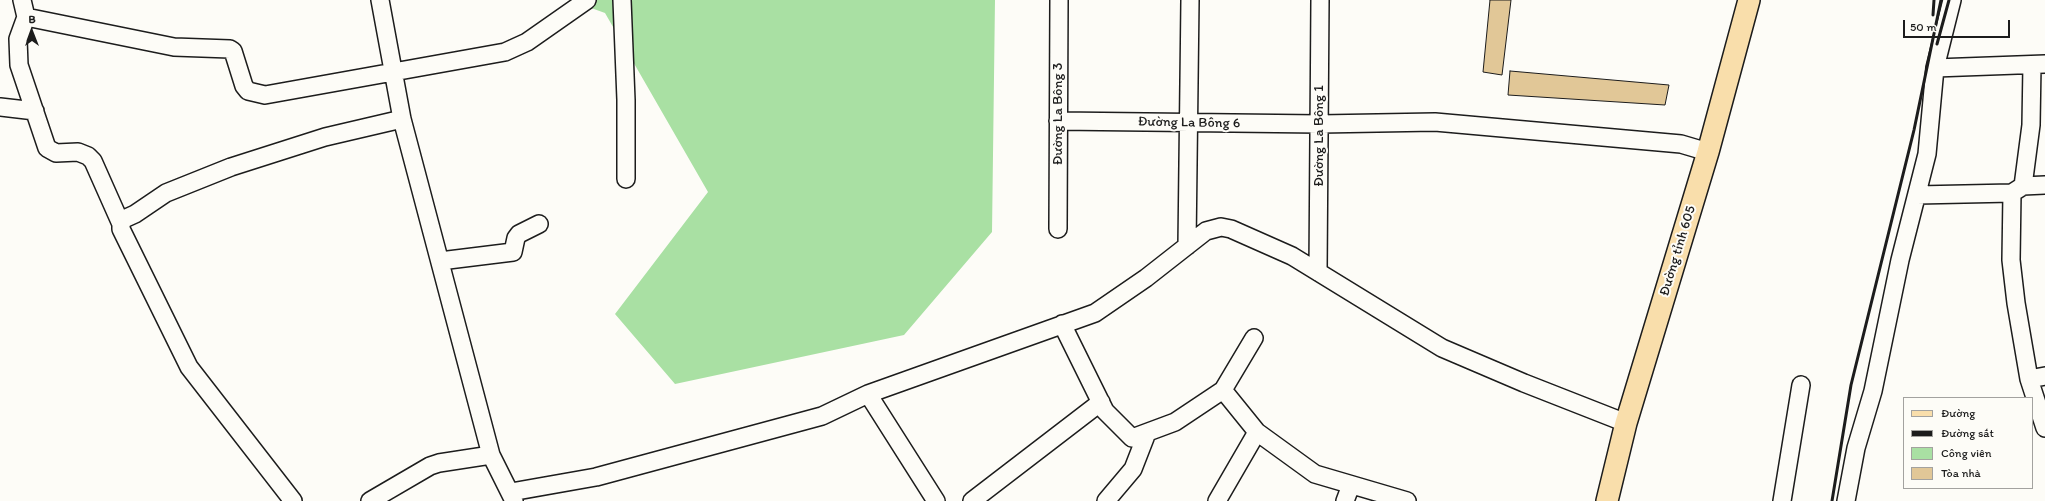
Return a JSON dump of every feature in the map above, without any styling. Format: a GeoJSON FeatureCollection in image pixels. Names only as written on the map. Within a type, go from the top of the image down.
{"type":"FeatureCollection","features":[{"type":"Feature","properties":{"kind":"main road","name":"Đường tỉnh 605"},"geometry":{"type":"LineString","coordinates":[[1607,501],[1626,423],[1708,152],[1749,0]]}},
{"type":"Feature","properties":{"kind":"street"},"geometry":{"type":"LineString","coordinates":[[22,0],[26,17],[20,28],[18,52],[19,65],[49,150],[56,153],[84,154],[93,161],[121,224]]}},
{"type":"Feature","properties":{"kind":"street"},"geometry":{"type":"LineString","coordinates":[[380,0],[402,119],[491,454],[512,496],[596,477],[822,416],[868,394],[1095,313],[1146,278],[1206,231],[1214,228],[1226,228],[1292,256],[1442,348],[1524,383],[1626,423]]}},
{"type":"Feature","properties":{"kind":"street"},"geometry":{"type":"LineString","coordinates":[[26,17],[160,45],[190,48],[230,49],[233,51],[244,86],[248,90],[256,93],[275,94],[393,71],[505,52],[527,42],[587,0]]}},
{"type":"Feature","properties":{"kind":"street"},"geometry":{"type":"LineString","coordinates":[[622,0],[626,100],[626,179]]}},
{"type":"Feature","properties":{"kind":"street","name":"Đường La Bông 3"},"geometry":{"type":"LineString","coordinates":[[1058,229],[1059,0]]}},
{"type":"Feature","properties":{"kind":"street"},"geometry":{"type":"LineString","coordinates":[[1188,246],[1190,0]]}},
{"type":"Feature","properties":{"kind":"street","name":"Đường La Bông 1"},"geometry":{"type":"LineString","coordinates":[[1318,272],[1320,0]]}},
{"type":"Feature","properties":{"kind":"street"},"geometry":{"type":"LineString","coordinates":[[1846,501],[1856,448],[1873,391],[1886,324],[1927,154],[1935,68],[1952,0]]}},
{"type":"Feature","properties":{"kind":"street"},"geometry":{"type":"LineString","coordinates":[[1935,68],[2039,64],[2031,126],[2017,189],[2011,260],[2016,303],[2037,378],[2045,428]]}},
{"type":"Feature","properties":{"kind":"street"},"geometry":{"type":"LineString","coordinates":[[0,107],[35,112]]}},
{"type":"Feature","properties":{"kind":"street"},"geometry":{"type":"LineString","coordinates":[[293,501],[189,367],[120,229],[121,224],[124,219],[136,214],[166,193],[231,167],[325,137],[402,119]]}},
{"type":"Feature","properties":{"kind":"street","name":"Đường La Bông 6"},"geometry":{"type":"LineString","coordinates":[[1058,121],[1320,124],[1435,122],[1681,144],[1708,152]]}},
{"type":"Feature","properties":{"kind":"street"},"geometry":{"type":"LineString","coordinates":[[1917,195],[2017,189],[2045,185]]}},
{"type":"Feature","properties":{"kind":"street"},"geometry":{"type":"LineString","coordinates":[[440,261],[513,252],[516,238],[519,234],[539,224]]}},
{"type":"Feature","properties":{"kind":"street"},"geometry":{"type":"LineString","coordinates":[[1062,324],[1105,411],[1132,438],[1176,422],[1223,390],[1254,338]]}},
{"type":"Feature","properties":{"kind":"street"},"geometry":{"type":"LineString","coordinates":[[1782,501],[1801,385]]}},
{"type":"Feature","properties":{"kind":"street"},"geometry":{"type":"LineString","coordinates":[[1223,390],[1257,432],[1315,474],[1407,501]]}},
{"type":"Feature","properties":{"kind":"street"},"geometry":{"type":"LineString","coordinates":[[868,394],[936,501]]}},
{"type":"Feature","properties":{"kind":"street"},"geometry":{"type":"LineString","coordinates":[[972,501],[1100,402]]}},
{"type":"Feature","properties":{"kind":"street"},"geometry":{"type":"LineString","coordinates":[[1216,501],[1257,432]]}},
{"type":"Feature","properties":{"kind":"street"},"geometry":{"type":"LineString","coordinates":[[1106,501],[1133,469],[1147,433]]}},
{"type":"Feature","properties":{"kind":"street"},"geometry":{"type":"LineString","coordinates":[[370,501],[430,466],[439,463],[491,454]]}},
{"type":"Feature","properties":{"kind":"street"},"geometry":{"type":"LineString","coordinates":[[1345,501],[1350,485]]}},
{"type":"Feature","properties":{"kind":"green space"},"geometry":{"type":"Polygon","coordinates":[[[569,0],[995,0],[992,232],[904,335],[675,384],[615,314],[708,192],[605,13],[569,0]]]}},
{"type":"Feature","properties":{"kind":"building"},"geometry":{"type":"Polygon","coordinates":[[[1490,0],[1511,0],[1502,75],[1483,72],[1490,0]]]}},
{"type":"Feature","properties":{"kind":"building"},"geometry":{"type":"Polygon","coordinates":[[[1510,71],[1669,85],[1665,105],[1508,95],[1510,71]]]}},
{"type":"Feature","properties":{"kind":"railway"},"geometry":{"type":"LineString","coordinates":[[1933,15],[1934,0]]}},
{"type":"Feature","properties":{"kind":"railway"},"geometry":{"type":"LineString","coordinates":[[1832,501],[1851,385],[1914,130],[1941,0]]}},
{"type":"Feature","properties":{"kind":"railway"},"geometry":{"type":"LineString","coordinates":[[1937,44],[1949,0]]}}]}
